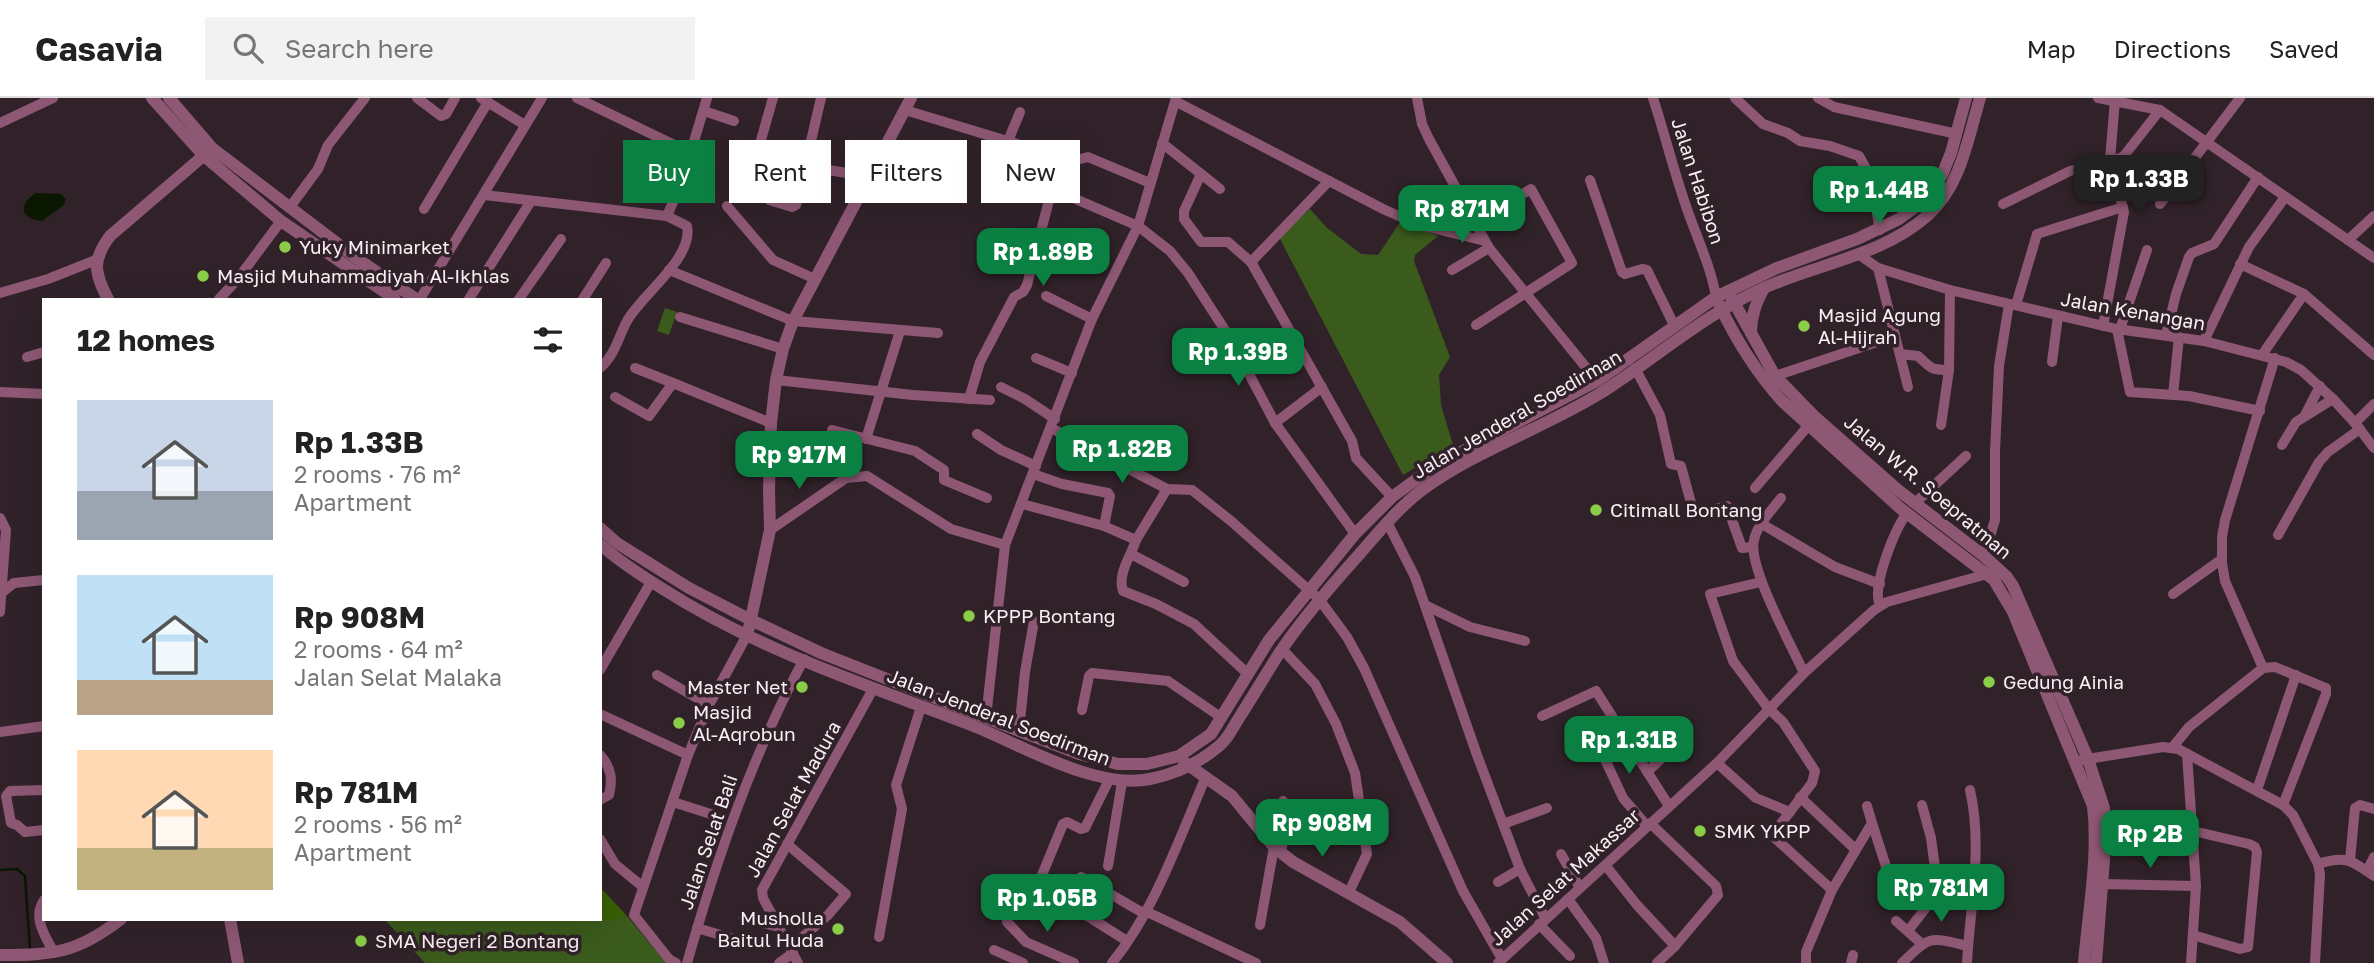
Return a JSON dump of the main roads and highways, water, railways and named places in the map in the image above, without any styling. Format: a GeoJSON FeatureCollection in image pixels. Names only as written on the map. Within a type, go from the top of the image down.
{"type":"FeatureCollection","features":[{"type":"Feature","properties":{"kind":"waterway"},"geometry":{"type":"LineString","coordinates":[[0,870],[17,869],[25,876],[30,949]]}},
{"type":"Feature","properties":{"kind":"place","name":"Yuky Minimarket"},"geometry":{"type":"Point","coordinates":[285,247]}},
{"type":"Feature","properties":{"kind":"place","name":"Masjid Muhammadiyah Al-Ikhlas"},"geometry":{"type":"Point","coordinates":[203,276]}},
{"type":"Feature","properties":{"kind":"place","name":"Masjid Agung Al-Hijrah"},"geometry":{"type":"Point","coordinates":[1804,326]}},
{"type":"Feature","properties":{"kind":"place","name":"Citimall Bontang"},"geometry":{"type":"Point","coordinates":[1596,510]}},
{"type":"Feature","properties":{"kind":"place","name":"KPPP Bontang"},"geometry":{"type":"Point","coordinates":[969,616]}},
{"type":"Feature","properties":{"kind":"place","name":"Gedung Ainia"},"geometry":{"type":"Point","coordinates":[1989,682]}},
{"type":"Feature","properties":{"kind":"place","name":"Master Net"},"geometry":{"type":"Point","coordinates":[802,687]}},
{"type":"Feature","properties":{"kind":"place","name":"Masjid Al-Aqrobun"},"geometry":{"type":"Point","coordinates":[679,723]}},
{"type":"Feature","properties":{"kind":"place","name":"SMK YKPP"},"geometry":{"type":"Point","coordinates":[1700,831]}},
{"type":"Feature","properties":{"kind":"place","name":"Musholla Baitul Huda"},"geometry":{"type":"Point","coordinates":[838,929]}},
{"type":"Feature","properties":{"kind":"place","name":"SMA Negeri 2 Bontang"},"geometry":{"type":"Point","coordinates":[361,941]}}]}
